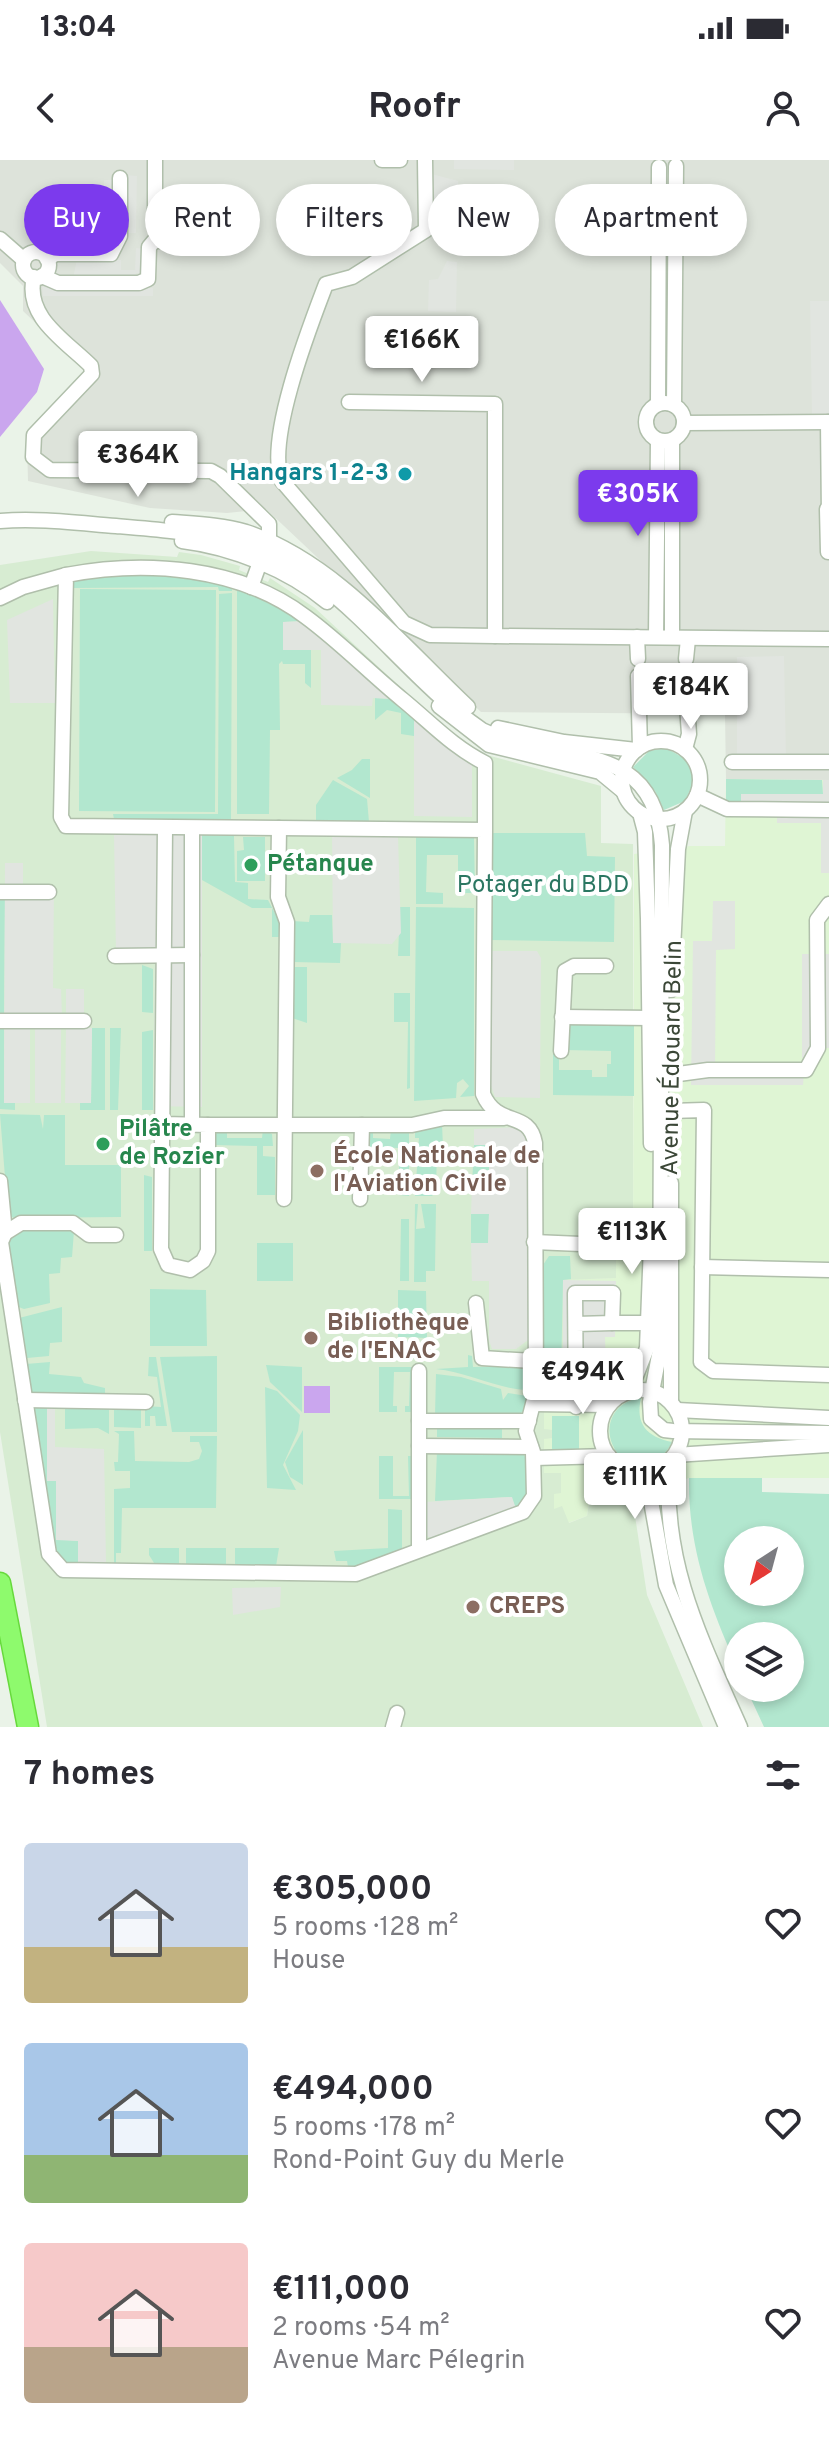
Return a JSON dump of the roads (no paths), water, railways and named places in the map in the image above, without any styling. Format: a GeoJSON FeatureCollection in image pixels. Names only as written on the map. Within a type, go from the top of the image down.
{"type":"FeatureCollection","features":[{"type":"Feature","properties":{"kind":"highway"},"geometry":{"type":"LineString","coordinates":[[0,1583],[28,1727]]}},
{"type":"Feature","properties":{"kind":"street"},"geometry":{"type":"LineString","coordinates":[[155,160],[155,184]]}},
{"type":"Feature","properties":{"kind":"street"},"geometry":{"type":"LineString","coordinates":[[382,160],[400,160]]}},
{"type":"Feature","properties":{"kind":"street"},"geometry":{"type":"LineString","coordinates":[[425,160],[426,230],[352,277],[326,284],[280,426],[278,472],[282,481],[404,623],[430,635],[829,639]]}},
{"type":"Feature","properties":{"kind":"street"},"geometry":{"type":"LineString","coordinates":[[680,163],[666,405],[654,164],[680,163]]}},
{"type":"Feature","properties":{"kind":"street"},"geometry":{"type":"LineString","coordinates":[[47,259],[56,254],[111,254],[120,236],[120,178]]}},
{"type":"Feature","properties":{"kind":"street"},"geometry":{"type":"LineString","coordinates":[[0,239],[24,260],[24,269],[58,283],[139,283],[148,279],[149,256]]}},
{"type":"Feature","properties":{"kind":"street"},"geometry":{"type":"LineString","coordinates":[[24,260],[34,252],[47,259]]}},
{"type":"Feature","properties":{"kind":"street"},"geometry":{"type":"LineString","coordinates":[[47,259],[48,269],[30,290],[33,308],[91,366],[92,374],[34,435],[33,457],[39,465],[50,470],[211,471],[265,518],[270,530],[251,587]]}},
{"type":"Feature","properties":{"kind":"street"},"geometry":{"type":"LineString","coordinates":[[349,402],[495,404],[495,636]]}},
{"type":"Feature","properties":{"kind":"street"},"geometry":{"type":"LineString","coordinates":[[665,440],[681,433],[684,423],[682,413],[666,405]]}},
{"type":"Feature","properties":{"kind":"street"},"geometry":{"type":"LineString","coordinates":[[665,440],[648,431],[646,419],[666,405]]}},
{"type":"Feature","properties":{"kind":"street"},"geometry":{"type":"LineString","coordinates":[[684,423],[828,422],[828,552]]}},
{"type":"Feature","properties":{"kind":"street"},"geometry":{"type":"LineString","coordinates":[[656,636],[665,440]]}},
{"type":"Feature","properties":{"kind":"street"},"geometry":{"type":"LineString","coordinates":[[665,440],[672,637]]}},
{"type":"Feature","properties":{"kind":"street"},"geometry":{"type":"LineString","coordinates":[[0,512],[42,510],[234,529],[264,552],[321,597],[477,738],[502,750],[600,772],[623,791],[640,813],[659,820],[685,811],[697,795],[700,775],[685,749],[663,741],[638,748],[549,740],[494,726],[475,713],[340,588],[264,552],[204,535],[52,520],[0,521]]}},
{"type":"Feature","properties":{"kind":"street"},"geometry":{"type":"LineString","coordinates":[[0,531],[43,529],[264,552],[318,582],[482,730],[515,744],[592,756],[623,769],[643,788],[659,820],[660,1350],[652,1391],[651,1419],[664,1430],[829,1433]]}},
{"type":"Feature","properties":{"kind":"street"},"geometry":{"type":"LineString","coordinates":[[0,598],[23,587],[97,569],[152,568],[205,574],[251,587],[305,616],[429,725],[461,751],[485,763],[483,1094],[494,1111],[504,1118]]}},
{"type":"Feature","properties":{"kind":"street"},"geometry":{"type":"LineString","coordinates":[[66,575],[64,824],[70,827],[165,829],[485,830]]}},
{"type":"Feature","properties":{"kind":"street"},"geometry":{"type":"LineString","coordinates":[[637,637],[638,659]]}},
{"type":"Feature","properties":{"kind":"street"},"geometry":{"type":"LineString","coordinates":[[686,659],[688,639]]}},
{"type":"Feature","properties":{"kind":"street"},"geometry":{"type":"LineString","coordinates":[[623,791],[623,769],[638,748],[638,676]]}},
{"type":"Feature","properties":{"kind":"street"},"geometry":{"type":"LineString","coordinates":[[685,677],[689,734],[685,749]]}},
{"type":"Feature","properties":{"kind":"street"},"geometry":{"type":"LineString","coordinates":[[732,762],[829,762]]}},
{"type":"Feature","properties":{"kind":"street"},"geometry":{"type":"LineString","coordinates":[[697,795],[727,809],[829,810]]}},
{"type":"Feature","properties":{"kind":"street","name":"Avenue Édouard Belin"},"geometry":{"type":"LineString","coordinates":[[682,1431],[674,1406],[670,1111],[671,978],[678,849],[685,811]]}},
{"type":"Feature","properties":{"kind":"street","name":"Avenue Édouard Belin"},"geometry":{"type":"LineString","coordinates":[[630,1391],[645,1358],[651,1247],[651,1018],[645,832],[640,813]]}},
{"type":"Feature","properties":{"kind":"street"},"geometry":{"type":"LineString","coordinates":[[279,828],[278,897],[287,922],[284,1199]]}},
{"type":"Feature","properties":{"kind":"street"},"geometry":{"type":"LineString","coordinates":[[165,829],[161,1249],[168,1265],[190,1270],[203,1261],[208,1251],[208,1125]]}},
{"type":"Feature","properties":{"kind":"street"},"geometry":{"type":"LineString","coordinates":[[192,829],[192,1125]]}},
{"type":"Feature","properties":{"kind":"street"},"geometry":{"type":"LineString","coordinates":[[0,892],[49,892]]}},
{"type":"Feature","properties":{"kind":"street"},"geometry":{"type":"LineString","coordinates":[[671,1075],[708,1070],[806,1070],[823,1032],[817,920],[829,904]]}},
{"type":"Feature","properties":{"kind":"street"},"geometry":{"type":"LineString","coordinates":[[115,956],[192,955]]}},
{"type":"Feature","properties":{"kind":"street"},"geometry":{"type":"LineString","coordinates":[[561,1051],[563,978],[567,969],[606,966]]}},
{"type":"Feature","properties":{"kind":"street"},"geometry":{"type":"LineString","coordinates":[[562,1017],[651,1018]]}},
{"type":"Feature","properties":{"kind":"street"},"geometry":{"type":"LineString","coordinates":[[0,1021],[84,1021]]}},
{"type":"Feature","properties":{"kind":"street"},"geometry":{"type":"LineString","coordinates":[[670,1111],[704,1110],[701,1362],[705,1368],[829,1375]]}},
{"type":"Feature","properties":{"kind":"street"},"geometry":{"type":"LineString","coordinates":[[0,1181],[5,1233],[0,1251],[49,1554],[63,1570],[356,1574],[523,1512],[534,1496],[532,1452],[526,1437],[534,1404],[533,1132],[524,1122],[504,1118],[362,1125],[163,1124]]}},
{"type":"Feature","properties":{"kind":"street"},"geometry":{"type":"LineString","coordinates":[[360,1199],[362,1125]]}},
{"type":"Feature","properties":{"kind":"street"},"geometry":{"type":"LineString","coordinates":[[5,1233],[21,1223],[73,1223],[89,1235],[116,1235]]}},
{"type":"Feature","properties":{"kind":"street"},"geometry":{"type":"LineString","coordinates":[[534,1242],[651,1247]]}},
{"type":"Feature","properties":{"kind":"street"},"geometry":{"type":"LineString","coordinates":[[702,1267],[829,1270]]}},
{"type":"Feature","properties":{"kind":"street"},"geometry":{"type":"LineString","coordinates":[[576,1407],[575,1293],[613,1293],[612,1323]]}},
{"type":"Feature","properties":{"kind":"street"},"geometry":{"type":"LineString","coordinates":[[476,1303],[482,1358],[533,1361]]}},
{"type":"Feature","properties":{"kind":"street"},"geometry":{"type":"LineString","coordinates":[[576,1324],[647,1323]]}},
{"type":"Feature","properties":{"kind":"street"},"geometry":{"type":"LineString","coordinates":[[419,1371],[419,1550]]}},
{"type":"Feature","properties":{"kind":"street"},"geometry":{"type":"LineString","coordinates":[[609,1456],[600,1434],[600,1422],[609,1405],[630,1391],[652,1391],[674,1406],[829,1418]]}},
{"type":"Feature","properties":{"kind":"street"},"geometry":{"type":"LineString","coordinates":[[25,1400],[146,1402]]}},
{"type":"Feature","properties":{"kind":"street"},"geometry":{"type":"LineString","coordinates":[[534,1404],[576,1407],[609,1405]]}},
{"type":"Feature","properties":{"kind":"street"},"geometry":{"type":"LineString","coordinates":[[419,1421],[529,1421]]}},
{"type":"Feature","properties":{"kind":"street"},"geometry":{"type":"LineString","coordinates":[[682,1431],[672,1458],[670,1532],[680,1583],[699,1637],[740,1727]]}},
{"type":"Feature","properties":{"kind":"street"},"geometry":{"type":"LineString","coordinates":[[632,1472],[650,1471],[672,1458],[829,1445]]}},
{"type":"Feature","properties":{"kind":"street"},"geometry":{"type":"LineString","coordinates":[[419,1446],[609,1456],[632,1472],[649,1490],[666,1585],[726,1727]]}},
{"type":"Feature","properties":{"kind":"place","name":"Hangars 1-2-3"},"geometry":{"type":"Point","coordinates":[405,474]}},
{"type":"Feature","properties":{"kind":"place","name":"Pétanque"},"geometry":{"type":"Point","coordinates":[251,865]}},
{"type":"Feature","properties":{"kind":"place","name":"Pilâtre de Rozier"},"geometry":{"type":"Point","coordinates":[103,1144]}},
{"type":"Feature","properties":{"kind":"place","name":"École Nationale de l'Aviation Civile"},"geometry":{"type":"Point","coordinates":[317,1171]}},
{"type":"Feature","properties":{"kind":"place","name":"Bibliothèque de l'ENAC"},"geometry":{"type":"Point","coordinates":[311,1338]}},
{"type":"Feature","properties":{"kind":"place","name":"CREPS"},"geometry":{"type":"Point","coordinates":[473,1607]}},
{"type":"Feature","properties":{"kind":"park label","name":"Potager du BDD"},"geometry":{"type":"Point","coordinates":[543,886]}}]}
